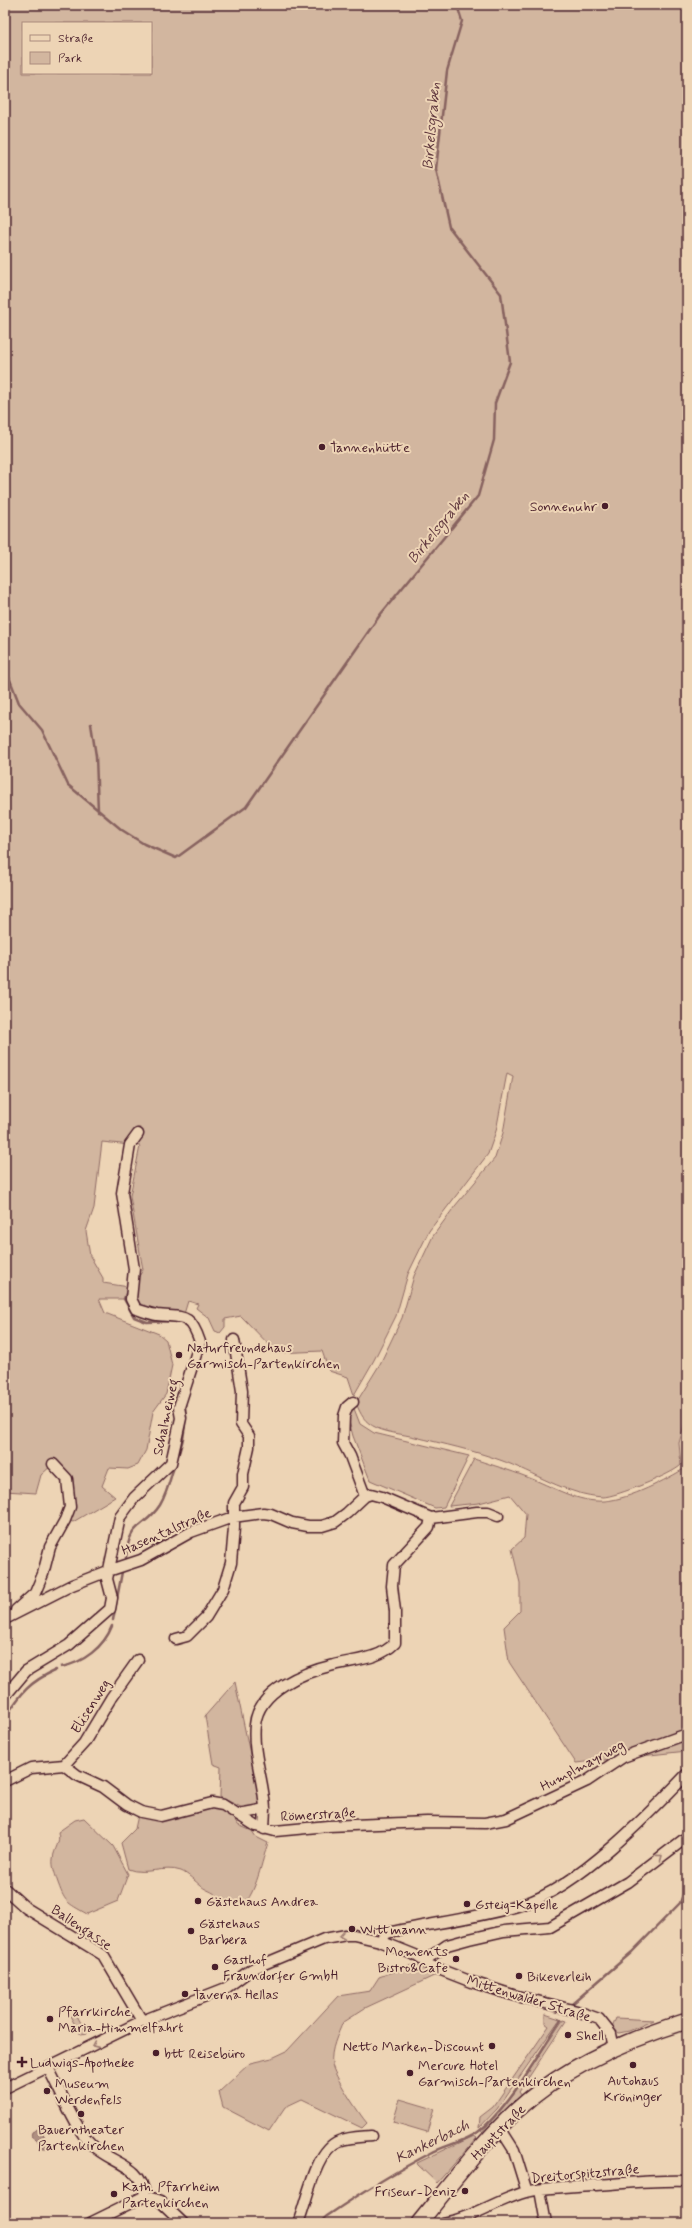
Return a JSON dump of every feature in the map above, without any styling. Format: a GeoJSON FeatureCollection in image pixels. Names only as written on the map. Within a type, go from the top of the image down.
{"type":"FeatureCollection","features":[{"type":"Feature","properties":{"kind":"main road"},"geometry":{"type":"LineString","coordinates":[[614,2048],[687,2021]]}},
{"type":"Feature","properties":{"kind":"main road","name":"Hauptstraße"},"geometry":{"type":"LineString","coordinates":[[419,2223],[464,2167],[516,2111],[552,2083],[614,2048]]}},
{"type":"Feature","properties":{"kind":"street","name":"Schalmeiweg"},"geometry":{"type":"LineString","coordinates":[[108,1570],[124,1511],[171,1463],[181,1418],[179,1407],[200,1342],[197,1332],[187,1319],[180,1316],[158,1315],[136,1310],[130,1299],[134,1269],[122,1193],[130,1145],[138,1134]]}},
{"type":"Feature","properties":{"kind":"street"},"geometry":{"type":"LineString","coordinates":[[176,1639],[187,1636],[195,1630],[206,1617],[223,1589],[231,1563],[235,1498],[241,1493],[243,1487],[243,1474],[249,1447],[249,1436],[241,1424],[242,1391],[234,1340]]}},
{"type":"Feature","properties":{"kind":"street"},"geometry":{"type":"LineString","coordinates":[[353,1402],[347,1407],[344,1416],[343,1443],[350,1456],[365,1496],[371,1494],[382,1497],[431,1518],[477,1512],[488,1512],[498,1516]]}},
{"type":"Feature","properties":{"kind":"street"},"geometry":{"type":"LineString","coordinates":[[6,1618],[35,1593],[43,1574],[50,1547],[65,1520],[70,1507],[67,1480],[54,1464]]}},
{"type":"Feature","properties":{"kind":"street","name":"Hasentalstraße"},"geometry":{"type":"LineString","coordinates":[[6,1618],[22,1612],[57,1592],[108,1570],[141,1560],[192,1532],[233,1517],[263,1513],[271,1514],[292,1523],[308,1526],[322,1526],[335,1522],[365,1496]]}},
{"type":"Feature","properties":{"kind":"street"},"geometry":{"type":"LineString","coordinates":[[264,1829],[265,1809],[255,1726],[258,1709],[284,1685],[333,1665],[380,1655],[396,1643],[395,1611],[392,1586],[394,1565],[429,1526],[431,1518]]}},
{"type":"Feature","properties":{"kind":"street"},"geometry":{"type":"LineString","coordinates":[[5,1696],[26,1671],[69,1645],[107,1613],[112,1603],[111,1592],[107,1579],[108,1570]]}},
{"type":"Feature","properties":{"kind":"street","name":"Elisenweg"},"geometry":{"type":"LineString","coordinates":[[64,1765],[84,1743],[111,1698],[138,1660]]}},
{"type":"Feature","properties":{"kind":"street","name":"Humplmayrweg"},"geometry":{"type":"LineString","coordinates":[[467,1824],[506,1819],[587,1781],[623,1757],[687,1734]]}},
{"type":"Feature","properties":{"kind":"street"},"geometry":{"type":"LineString","coordinates":[[5,1781],[31,1768],[64,1765]]}},
{"type":"Feature","properties":{"kind":"street","name":"Römerstraße"},"geometry":{"type":"LineString","coordinates":[[64,1765],[77,1775],[103,1787],[127,1806],[141,1812],[161,1816],[212,1802],[223,1805],[256,1826],[264,1829],[282,1831],[328,1826],[427,1822],[467,1824]]}},
{"type":"Feature","properties":{"kind":"street"},"geometry":{"type":"LineString","coordinates":[[380,1941],[387,1933],[526,1904],[557,1888],[583,1871],[630,1830],[687,1774]]}},
{"type":"Feature","properties":{"kind":"street"},"geometry":{"type":"LineString","coordinates":[[238,1814],[265,1809]]}},
{"type":"Feature","properties":{"kind":"street"},"geometry":{"type":"LineString","coordinates":[[424,1961],[447,1945],[504,1931],[550,1926],[607,1896],[687,1837]]}},
{"type":"Feature","properties":{"kind":"street","name":"Ballengasse"},"geometry":{"type":"LineString","coordinates":[[5,1889],[23,1906],[103,1955],[116,1974],[142,2021]]}},
{"type":"Feature","properties":{"kind":"street","name":"Mittenwalder Straße"},"geometry":{"type":"LineString","coordinates":[[5,2088],[142,2021],[226,1988],[252,1969],[324,1939],[354,1934],[380,1941],[415,1955],[431,1966],[472,1982],[512,1995],[577,2011],[599,2019],[611,2034],[614,2048]]}},
{"type":"Feature","properties":{"kind":"street"},"geometry":{"type":"LineString","coordinates":[[48,2068],[87,2140],[104,2155],[121,2162],[130,2169],[143,2185],[145,2196]]}},
{"type":"Feature","properties":{"kind":"street"},"geometry":{"type":"LineString","coordinates":[[500,2128],[514,2150],[528,2192]]}},
{"type":"Feature","properties":{"kind":"street"},"geometry":{"type":"LineString","coordinates":[[298,2223],[311,2182],[329,2148],[340,2140],[371,2136]]}},
{"type":"Feature","properties":{"kind":"street","name":"Dreitorspitzstraße"},"geometry":{"type":"LineString","coordinates":[[443,2223],[460,2220],[512,2196],[528,2192],[663,2180],[687,2181]]}},
{"type":"Feature","properties":{"kind":"street"},"geometry":{"type":"LineString","coordinates":[[540,2190],[546,2223]]}},
{"type":"Feature","properties":{"kind":"street"},"geometry":{"type":"LineString","coordinates":[[90,2223],[145,2196],[160,2201],[183,2223]]}},
{"type":"Feature","properties":{"kind":"green space"},"geometry":{"type":"Polygon","coordinates":[[[5,5],[687,5],[687,1415],[679,1443],[681,1465],[656,1479],[619,1493],[603,1497],[589,1495],[563,1488],[513,1465],[489,1456],[381,1430],[366,1421],[361,1415],[356,1403],[380,1364],[402,1318],[414,1276],[433,1236],[455,1206],[495,1158],[503,1133],[513,1076],[507,1073],[496,1131],[488,1154],[429,1231],[408,1274],[396,1316],[374,1360],[354,1395],[348,1377],[329,1371],[322,1351],[277,1353],[241,1316],[225,1319],[225,1327],[220,1333],[215,1331],[209,1318],[196,1308],[198,1304],[188,1301],[184,1314],[181,1312],[174,1315],[136,1309],[136,1281],[143,1270],[130,1196],[140,1146],[102,1142],[94,1208],[86,1231],[90,1256],[103,1278],[103,1283],[129,1287],[124,1299],[99,1299],[105,1313],[159,1334],[166,1340],[172,1365],[166,1394],[153,1412],[146,1450],[138,1465],[128,1469],[109,1468],[102,1486],[115,1497],[73,1522],[65,1520],[69,1493],[53,1464],[41,1475],[36,1493],[5,1491],[5,5]]]}},
{"type":"Feature","properties":{"kind":"green space"},"geometry":{"type":"Polygon","coordinates":[[[353,1406],[360,1424],[374,1433],[469,1456],[444,1507],[435,1508],[370,1480],[353,1436],[347,1414],[353,1406]]]}},
{"type":"Feature","properties":{"kind":"green space"},"geometry":{"type":"Polygon","coordinates":[[[474,1459],[520,1474],[575,1497],[595,1501],[605,1501],[636,1493],[669,1478],[687,1467],[687,1751],[576,1763],[509,1662],[504,1627],[520,1611],[520,1583],[512,1549],[524,1538],[526,1514],[510,1495],[479,1503],[449,1506],[474,1459]]]}},
{"type":"Feature","properties":{"kind":"green space"},"geometry":{"type":"Polygon","coordinates":[[[235,1682],[260,1802],[257,1808],[245,1809],[220,1797],[221,1767],[213,1764],[205,1716],[235,1682]]]}},
{"type":"Feature","properties":{"kind":"green space"},"geometry":{"type":"Polygon","coordinates":[[[217,1805],[230,1812],[238,1825],[252,1831],[256,1837],[268,1843],[252,1893],[243,1905],[220,1901],[214,1893],[204,1888],[181,1871],[175,1869],[134,1871],[128,1869],[121,1843],[135,1829],[138,1815],[217,1805]]]}},
{"type":"Feature","properties":{"kind":"green space"},"geometry":{"type":"Polygon","coordinates":[[[84,1818],[113,1846],[128,1874],[118,1901],[87,1914],[70,1904],[64,1898],[57,1880],[53,1862],[59,1839],[58,1832],[75,1820],[84,1818]]]}},
{"type":"Feature","properties":{"kind":"green space"},"geometry":{"type":"Polygon","coordinates":[[[412,1965],[422,1967],[436,1975],[365,2008],[343,2022],[335,2042],[332,2053],[333,2069],[347,2094],[367,2123],[362,2128],[302,2099],[285,2107],[269,2131],[223,2107],[219,2092],[250,2063],[272,2058],[287,2051],[338,1996],[370,1991],[379,1977],[412,1965]]]}},
{"type":"Feature","properties":{"kind":"green space"},"geometry":{"type":"Polygon","coordinates":[[[76,2014],[87,2034],[81,2035],[70,2016],[76,2014]]]}},
{"type":"Feature","properties":{"kind":"green space"},"geometry":{"type":"Polygon","coordinates":[[[545,2014],[560,2019],[497,2109],[479,2128],[480,2117],[493,2107],[549,2026],[545,2023],[545,2014]]]}},
{"type":"Feature","properties":{"kind":"green space"},"geometry":{"type":"Polygon","coordinates":[[[616,2018],[654,2020],[629,2031],[619,2033],[612,2028],[616,2018]]]}},
{"type":"Feature","properties":{"kind":"green space"},"geometry":{"type":"Polygon","coordinates":[[[563,2020],[566,2021],[519,2092],[522,2096],[483,2133],[482,2132],[515,2092],[563,2020]]]}},
{"type":"Feature","properties":{"kind":"green space"},"geometry":{"type":"Polygon","coordinates":[[[400,2099],[434,2109],[427,2132],[393,2122],[400,2099]]]}},
{"type":"Feature","properties":{"kind":"green space"},"geometry":{"type":"Polygon","coordinates":[[[474,2136],[477,2138],[437,2183],[417,2163],[474,2136]]]}},
{"type":"Feature","properties":{"kind":"shaded area"},"geometry":{"type":"Polygon","coordinates":[[[41,2129],[48,2144],[46,2148],[42,2148],[40,2143],[31,2136],[32,2132],[41,2129]]]}},
{"type":"Feature","properties":{"kind":"waterway","name":"Birkelsgraben"},"geometry":{"type":"LineString","coordinates":[[5,667],[19,703],[42,730],[68,785],[122,830],[144,844],[176,858],[246,807],[380,615],[478,496],[494,440],[495,403],[510,362],[501,294],[449,227],[436,169],[447,71],[462,21],[457,5]]}},
{"type":"Feature","properties":{"kind":"waterway"},"geometry":{"type":"LineString","coordinates":[[91,724],[96,756],[98,811]]}},
{"type":"Feature","properties":{"kind":"waterway"},"geometry":{"type":"LineString","coordinates":[[127,1291],[124,1299],[134,1317],[147,1322],[177,1321],[189,1328]]}},
{"type":"Feature","properties":{"kind":"waterway"},"geometry":{"type":"LineString","coordinates":[[126,1558],[130,1537],[134,1531],[154,1513],[166,1493],[183,1439],[185,1402]]}},
{"type":"Feature","properties":{"kind":"waterway"},"geometry":{"type":"LineString","coordinates":[[113,1620],[122,1572]]}},
{"type":"Feature","properties":{"kind":"waterway"},"geometry":{"type":"LineString","coordinates":[[61,1667],[77,1662],[92,1653],[104,1641],[112,1626]]}},
{"type":"Feature","properties":{"kind":"waterway"},"geometry":{"type":"LineString","coordinates":[[5,1718],[26,1689],[39,1679],[56,1670]]}},
{"type":"Feature","properties":{"kind":"waterway","name":"Kankerbach"},"geometry":{"type":"LineString","coordinates":[[572,2004],[632,1952],[680,1903],[687,1884]]}},
{"type":"Feature","properties":{"kind":"waterway","name":"Kankerbach"},"geometry":{"type":"LineString","coordinates":[[320,2223],[340,2207],[404,2168],[437,2150],[478,2132],[501,2109],[512,2095],[561,2020]]}},
{"type":"Feature","properties":{"kind":"place","name":"Tannenhütte"},"geometry":{"type":"Point","coordinates":[322,447]}},
{"type":"Feature","properties":{"kind":"place","name":"Sonnenuhr"},"geometry":{"type":"Point","coordinates":[605,506]}},
{"type":"Feature","properties":{"kind":"place","name":"Naturfreundehaus Garmisch-Partenkirchen"},"geometry":{"type":"Point","coordinates":[179,1355]}},
{"type":"Feature","properties":{"kind":"place","name":"Gästehaus Andrea"},"geometry":{"type":"Point","coordinates":[198,1901]}},
{"type":"Feature","properties":{"kind":"place","name":"Gsteig-Kapelle"},"geometry":{"type":"Point","coordinates":[467,1904]}},
{"type":"Feature","properties":{"kind":"place","name":"Wittmann"},"geometry":{"type":"Point","coordinates":[352,1929]}},
{"type":"Feature","properties":{"kind":"place","name":"Gästehaus Barbera"},"geometry":{"type":"Point","coordinates":[191,1931]}},
{"type":"Feature","properties":{"kind":"place","name":"Moments Bistro&Cafe"},"geometry":{"type":"Point","coordinates":[456,1959]}},
{"type":"Feature","properties":{"kind":"place","name":"Gasthof Fraundorfer GmbH"},"geometry":{"type":"Point","coordinates":[215,1967]}},
{"type":"Feature","properties":{"kind":"place","name":"Bikeverleih"},"geometry":{"type":"Point","coordinates":[519,1976]}},
{"type":"Feature","properties":{"kind":"place","name":"Taverna Hellas"},"geometry":{"type":"Point","coordinates":[185,1994]}},
{"type":"Feature","properties":{"kind":"place","name":"Pfarrkirche Maria-Himmelfahrt"},"geometry":{"type":"Point","coordinates":[50,2019]}},
{"type":"Feature","properties":{"kind":"place","name":"Shell"},"geometry":{"type":"Point","coordinates":[568,2035]}},
{"type":"Feature","properties":{"kind":"place","name":"Netto Marken-Discount"},"geometry":{"type":"Point","coordinates":[492,2046]}},
{"type":"Feature","properties":{"kind":"place","name":"btt Reisebüro"},"geometry":{"type":"Point","coordinates":[156,2053]}},
{"type":"Feature","properties":{"kind":"place","name":"Ludwigs-Apotheke"},"geometry":{"type":"Point","coordinates":[22,2062]}},
{"type":"Feature","properties":{"kind":"place","name":"Autohaus Kröninger"},"geometry":{"type":"Point","coordinates":[633,2065]}},
{"type":"Feature","properties":{"kind":"place","name":"Mercure Hotel Garmisch-Partenkirchen"},"geometry":{"type":"Point","coordinates":[410,2073]}},
{"type":"Feature","properties":{"kind":"place","name":"Museum Werdenfels"},"geometry":{"type":"Point","coordinates":[47,2091]}},
{"type":"Feature","properties":{"kind":"place","name":"Bauerntheater Partenkirchen"},"geometry":{"type":"Point","coordinates":[81,2114]}},
{"type":"Feature","properties":{"kind":"place","name":"Friseur-Deniz"},"geometry":{"type":"Point","coordinates":[465,2191]}},
{"type":"Feature","properties":{"kind":"place","name":"Kath. Pfarrheim Partenkirchen"},"geometry":{"type":"Point","coordinates":[114,2194]}}]}
